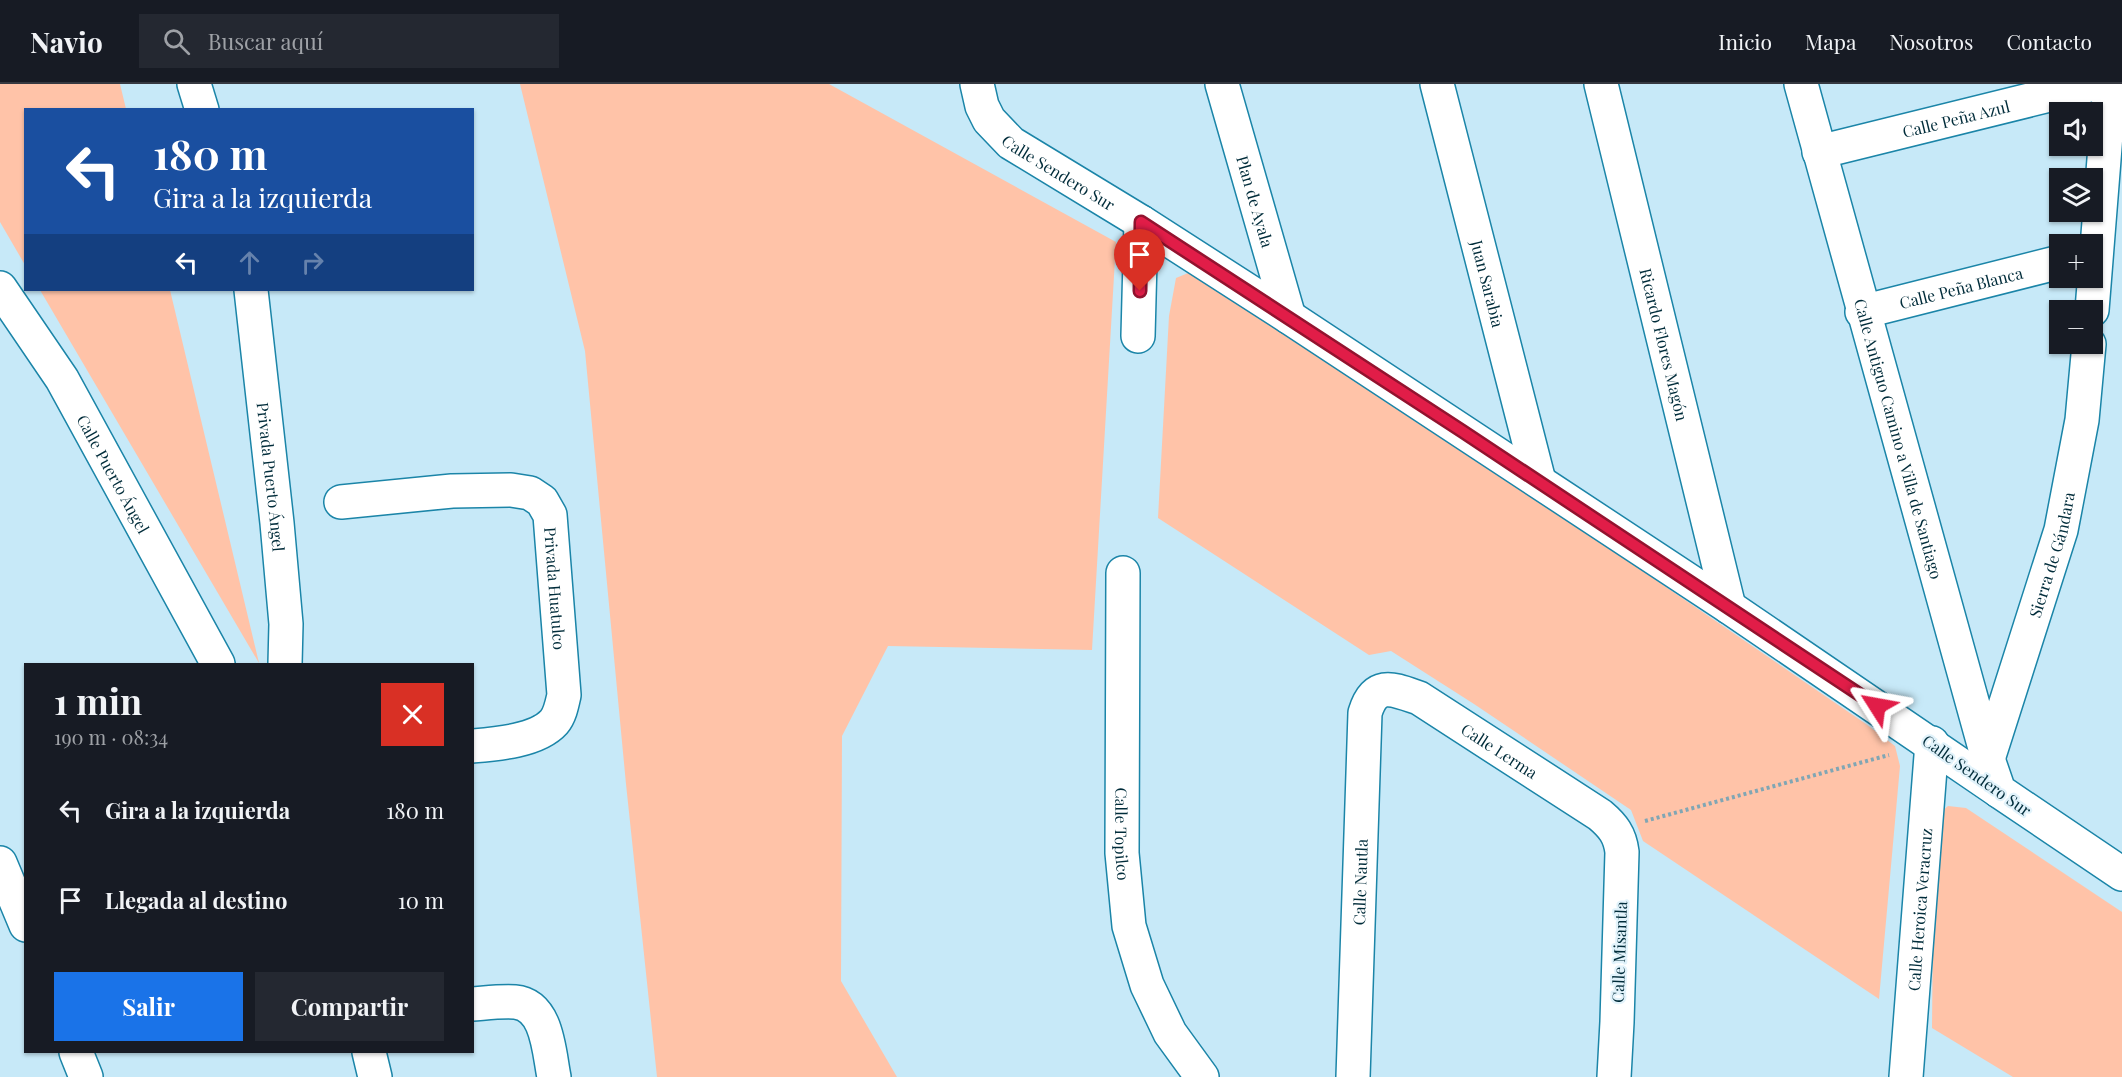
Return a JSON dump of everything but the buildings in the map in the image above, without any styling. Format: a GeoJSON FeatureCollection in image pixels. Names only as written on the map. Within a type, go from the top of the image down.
{"type":"FeatureCollection","features":[{"type":"Feature","properties":{"kind":"street"},"geometry":{"type":"LineString","coordinates":[[194,84],[201,108]]}},
{"type":"Feature","properties":{"kind":"street","name":"Plan de Ayala"},"geometry":{"type":"LineString","coordinates":[[1222,84],[1289,317]]}},
{"type":"Feature","properties":{"kind":"street","name":"Juan Sarabia"},"geometry":{"type":"LineString","coordinates":[[1437,84],[1539,481]]}},
{"type":"Feature","properties":{"kind":"street","name":"Ricardo Flores Magón"},"geometry":{"type":"LineString","coordinates":[[1601,84],[1729,607]]}},
{"type":"Feature","properties":{"kind":"street","name":"Calle Antiguo Camino a Villa de Santiago"},"geometry":{"type":"LineString","coordinates":[[1801,84],[1862,312],[1988,759],[1999,790]]}},
{"type":"Feature","properties":{"kind":"street","name":"Calle Peña Azul"},"geometry":{"type":"LineString","coordinates":[[1819,152],[2094,84]]}},
{"type":"Feature","properties":{"kind":"street"},"geometry":{"type":"LineString","coordinates":[[2097,234],[2110,84]]}},
{"type":"Feature","properties":{"kind":"street","name":"Calle Sendero Sur"},"geometry":{"type":"LineString","coordinates":[[978,86],[982,106],[989,120],[1011,143],[1141,222],[1539,481],[2122,874]]}},
{"type":"Feature","properties":{"kind":"street"},"geometry":{"type":"LineString","coordinates":[[1138,336],[1141,222]]}},
{"type":"Feature","properties":{"kind":"street","name":"Calle Peña Blanca"},"geometry":{"type":"LineString","coordinates":[[1862,312],[2049,265]]}},
{"type":"Feature","properties":{"kind":"street","name":"Calle Puerto Ángel"},"geometry":{"type":"LineString","coordinates":[[0,288],[62,379],[217,663]]}},
{"type":"Feature","properties":{"kind":"street","name":"Privada Puerto Ángel"},"geometry":{"type":"LineString","coordinates":[[251,291],[277,523],[285,624],[285,663]]}},
{"type":"Feature","properties":{"kind":"street","name":"Sierra de Gándara"},"geometry":{"type":"LineString","coordinates":[[1988,759],[2061,530],[2082,420],[2088,354]]}},
{"type":"Feature","properties":{"kind":"street","name":"Privada Huatulco"},"geometry":{"type":"LineString","coordinates":[[341,502],[452,490],[511,490],[530,493],[543,501],[550,515],[564,695],[561,709],[554,722],[540,732],[519,739],[474,746]]}},
{"type":"Feature","properties":{"kind":"street","name":"Calle Topilco"},"geometry":{"type":"LineString","coordinates":[[1123,573],[1122,853],[1129,926],[1148,984],[1170,1033],[1202,1077]]}},
{"type":"Feature","properties":{"kind":"street","name":"Calle Lerma"},"geometry":{"type":"LineString","coordinates":[[1377,692],[1387,688],[1419,698],[1600,814],[1615,829]]}},
{"type":"Feature","properties":{"kind":"street","name":"Calle Nautla"},"geometry":{"type":"LineString","coordinates":[[1353,1077],[1365,712],[1369,700],[1377,692]]}},
{"type":"Feature","properties":{"kind":"street","name":"Calle Heroica Veracruz"},"geometry":{"type":"LineString","coordinates":[[1906,1077],[1932,744]]}},
{"type":"Feature","properties":{"kind":"street","name":"Calle Misantla"},"geometry":{"type":"LineString","coordinates":[[1614,1077],[1622,852],[1621,839],[1615,829]]}},
{"type":"Feature","properties":{"kind":"street"},"geometry":{"type":"LineString","coordinates":[[0,863],[14,914]]}},
{"type":"Feature","properties":{"kind":"street"},"geometry":{"type":"LineString","coordinates":[[474,1004],[517,1002],[531,1010],[543,1025],[554,1077]]}},
{"type":"Feature","properties":{"kind":"street"},"geometry":{"type":"LineString","coordinates":[[76,1053],[86,1077]]}},
{"type":"Feature","properties":{"kind":"street"},"geometry":{"type":"LineString","coordinates":[[369,1053],[375,1077]]}},
{"type":"Feature","properties":{"kind":"path"},"geometry":{"type":"LineString","coordinates":[[1615,829],[1932,744]]}},
{"type":"Feature","properties":{"kind":"shaded area"},"geometry":{"type":"Polygon","coordinates":[[[0,84],[120,84],[126,108],[24,108],[24,263],[0,222],[0,84]]]}},
{"type":"Feature","properties":{"kind":"shaded area"},"geometry":{"type":"Polygon","coordinates":[[[520,84],[829,84],[1116,242],[1092,650],[888,646],[842,736],[841,981],[897,1077],[657,1077],[626,784],[585,351],[520,84]]]}},
{"type":"Feature","properties":{"kind":"shaded area"},"geometry":{"type":"Polygon","coordinates":[[[1193,271],[1460,446],[1895,746],[1900,766],[1879,999],[1643,841],[1631,810],[1474,704],[1391,651],[1369,655],[1158,518],[1169,316],[1176,278],[1193,271]]]}},
{"type":"Feature","properties":{"kind":"shaded area"},"geometry":{"type":"Polygon","coordinates":[[[41,291],[170,291],[259,663],[41,291]]]}},
{"type":"Feature","properties":{"kind":"shaded area"},"geometry":{"type":"Polygon","coordinates":[[[1948,806],[1966,808],[2122,912],[2122,1077],[2013,1077],[1932,1028],[1934,818],[1948,806]]]}},
{"type":"Feature","properties":{"kind":"route"},"geometry":{"type":"LineString","coordinates":[[1140,291],[1141,222],[1289,317],[1877,706]]}}]}
